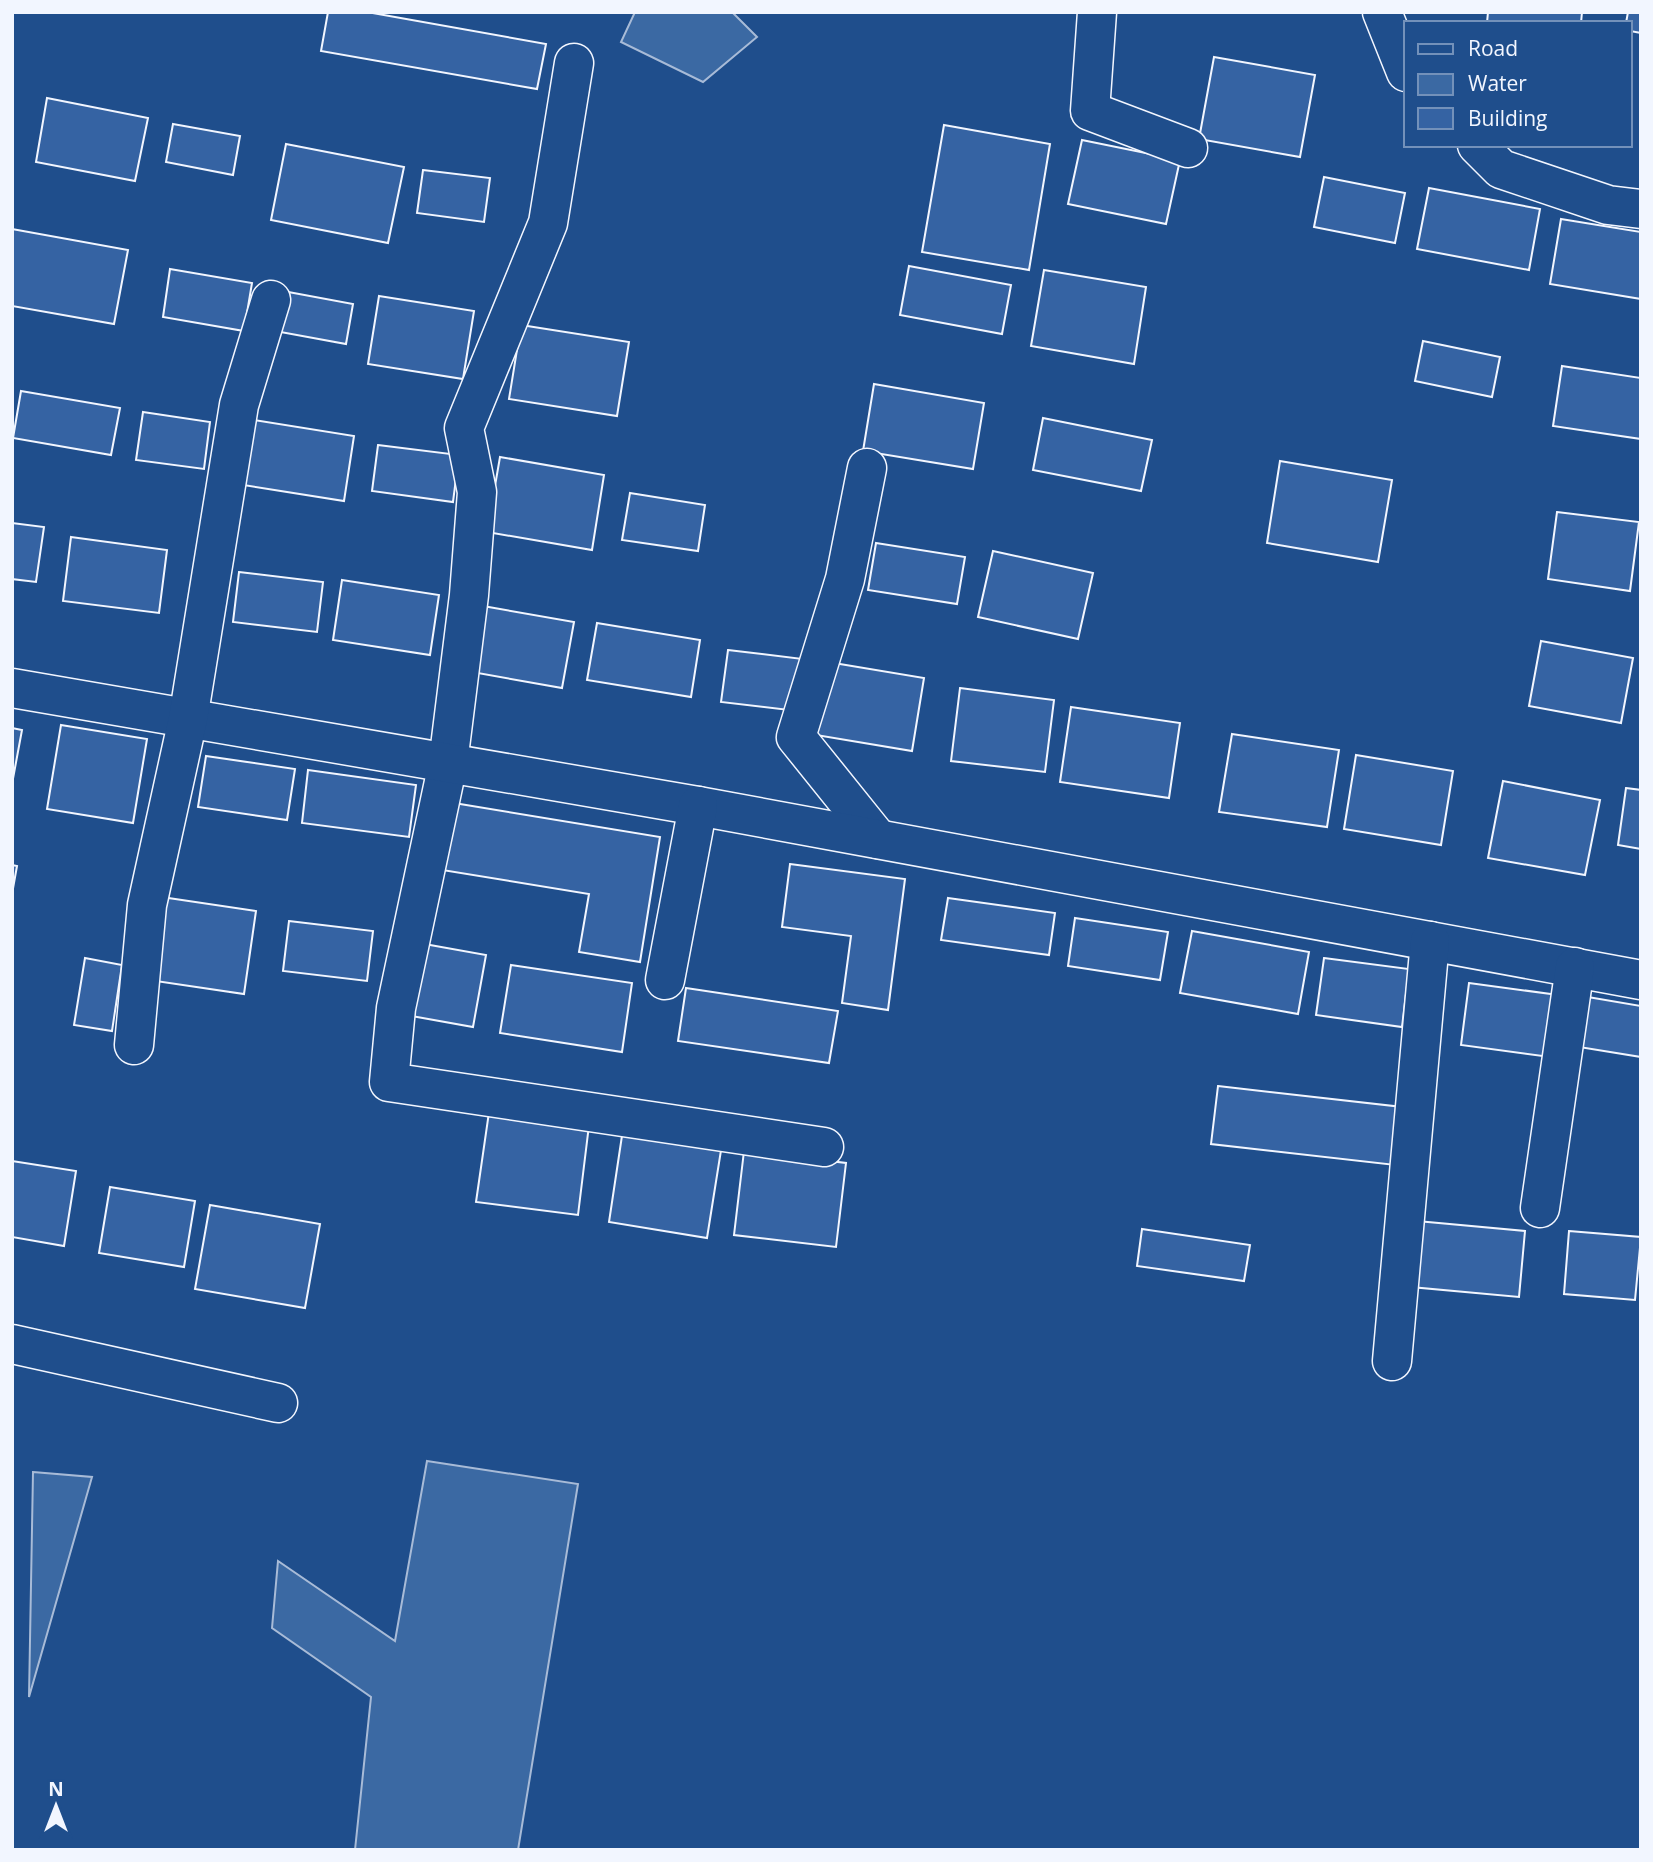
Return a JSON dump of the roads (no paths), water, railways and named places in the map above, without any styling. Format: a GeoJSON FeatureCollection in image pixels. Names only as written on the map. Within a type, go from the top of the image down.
{"type":"FeatureCollection","features":[{"type":"Feature","properties":{"kind":"street"},"geometry":{"type":"LineString","coordinates":[[1097,12],[1090,111],[1188,148]]}},
{"type":"Feature","properties":{"kind":"street"},"geometry":{"type":"LineString","coordinates":[[1382,12],[1404,67]]}},
{"type":"Feature","properties":{"kind":"street"},"geometry":{"type":"LineString","coordinates":[[574,63],[548,223],[464,428],[477,492],[469,596],[448,763],[396,1008],[389,1082],[824,1147]]}},
{"type":"Feature","properties":{"kind":"street"},"geometry":{"type":"LineString","coordinates":[[1479,147],[1501,169],[1608,205],[1641,209]]}},
{"type":"Feature","properties":{"kind":"street"},"geometry":{"type":"LineString","coordinates":[[134,1045],[147,905],[188,719],[239,405],[271,300]]}},
{"type":"Feature","properties":{"kind":"street"},"geometry":{"type":"LineString","coordinates":[[867,468],[845,579],[796,737],[877,839]]}},
{"type":"Feature","properties":{"kind":"street"},"geometry":{"type":"LineString","coordinates":[[12,688],[698,806],[1641,980]]}},
{"type":"Feature","properties":{"kind":"street"},"geometry":{"type":"LineString","coordinates":[[665,980],[698,806]]}},
{"type":"Feature","properties":{"kind":"street"},"geometry":{"type":"LineString","coordinates":[[1392,1361],[1430,941]]}},
{"type":"Feature","properties":{"kind":"street"},"geometry":{"type":"LineString","coordinates":[[1540,1208],[1575,967]]}},
{"type":"Feature","properties":{"kind":"street"},"geometry":{"type":"LineString","coordinates":[[12,1344],[278,1403]]}},
{"type":"Feature","properties":{"kind":"water"},"geometry":{"type":"Polygon","coordinates":[[[635,12],[732,12],[757,37],[703,82],[621,42],[635,12]]]}},
{"type":"Feature","properties":{"kind":"water"},"geometry":{"type":"Polygon","coordinates":[[[427,1461],[578,1484],[518,1850],[355,1850],[371,1697],[272,1628],[278,1561],[395,1641],[427,1461]]]}},
{"type":"Feature","properties":{"kind":"water"},"geometry":{"type":"Polygon","coordinates":[[[33,1472],[92,1477],[29,1697],[33,1472]]]}}]}
